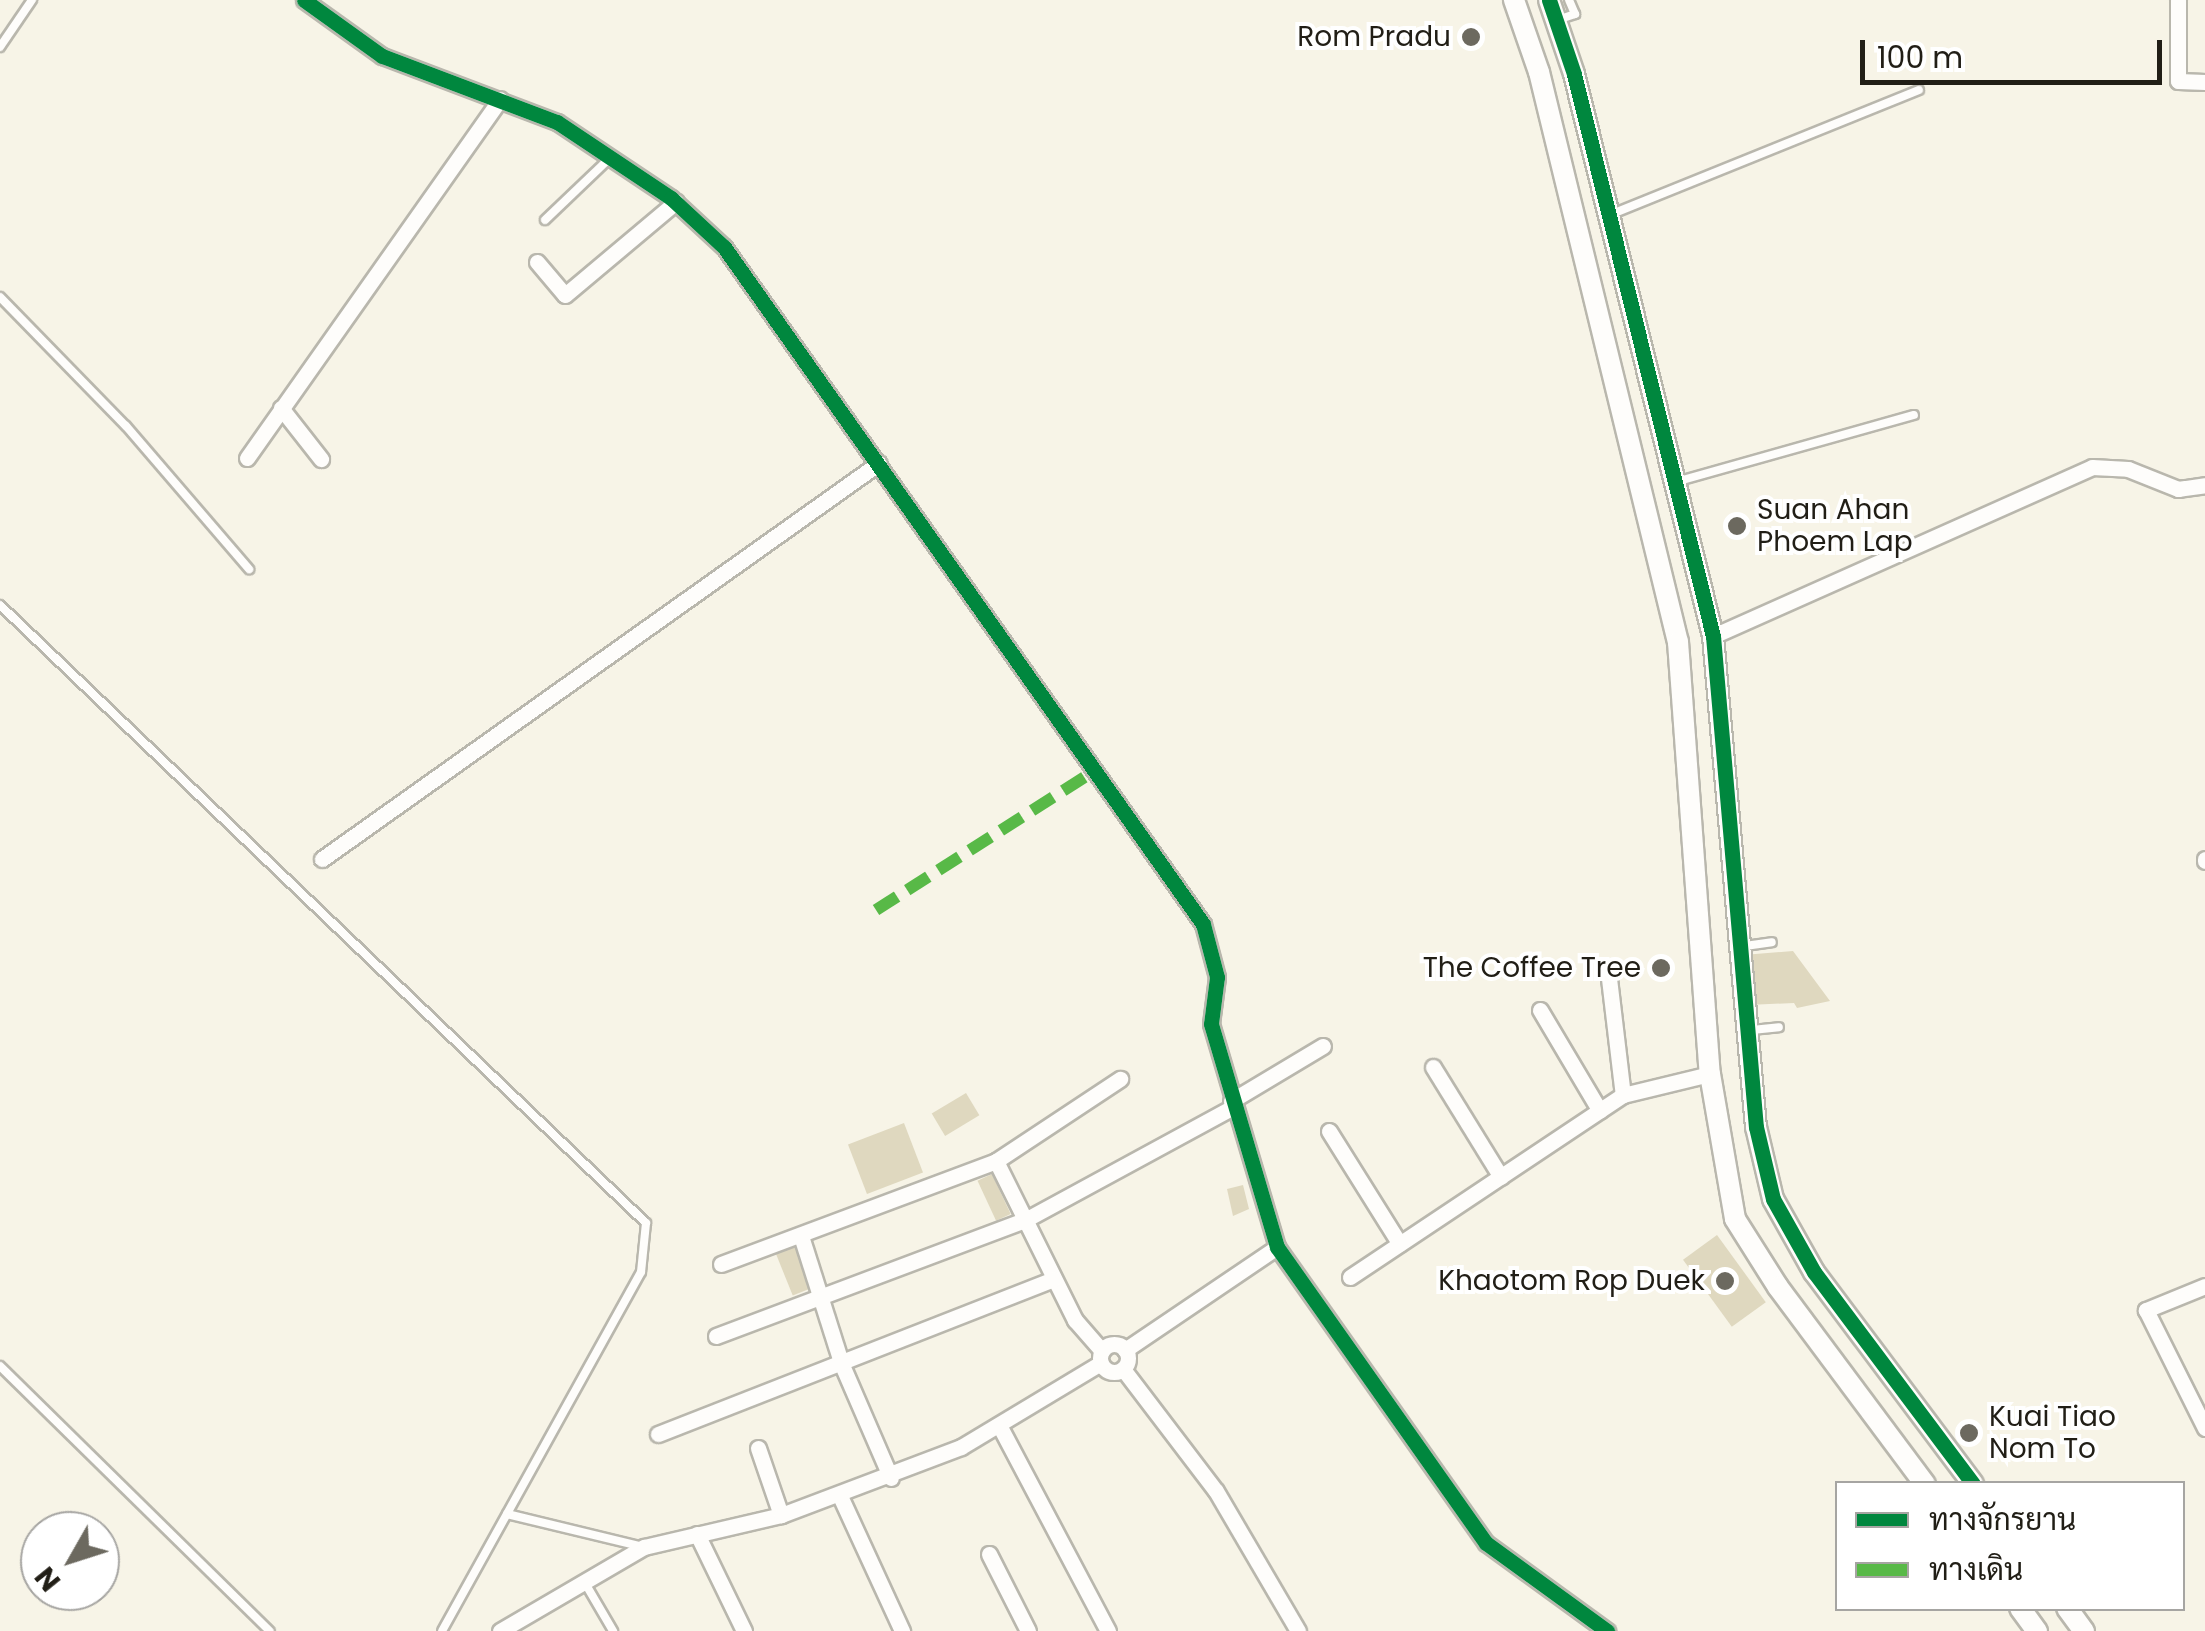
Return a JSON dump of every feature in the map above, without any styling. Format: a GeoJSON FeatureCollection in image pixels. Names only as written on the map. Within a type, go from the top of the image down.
{"type":"FeatureCollection","features":[{"type":"Feature","properties":{"kind":"street"},"geometry":{"type":"LineString","coordinates":[[304,0],[382,56],[556,122],[676,202],[724,247],[880,462],[1203,924],[1217,977],[1211,1024],[1277,1247],[1486,1543],[1607,1631]]}},
{"type":"Feature","properties":{"kind":"street"},"geometry":{"type":"LineString","coordinates":[[1514,0],[1539,72],[1678,642],[1710,1074],[1735,1219],[1778,1287],[1923,1481]]}},
{"type":"Feature","properties":{"kind":"street"},"geometry":{"type":"LineString","coordinates":[[1549,0],[1608,216],[1713,636],[1756,1127],[1773,1200],[1814,1272],[1970,1481]]}},
{"type":"Feature","properties":{"kind":"street"},"geometry":{"type":"LineString","coordinates":[[2178,0],[2178,81],[2205,82]]}},
{"type":"Feature","properties":{"kind":"street"},"geometry":{"type":"LineString","coordinates":[[247,458],[500,98]]}},
{"type":"Feature","properties":{"kind":"street"},"geometry":{"type":"LineString","coordinates":[[537,262],[565,295],[676,202]]}},
{"type":"Feature","properties":{"kind":"street"},"geometry":{"type":"LineString","coordinates":[[281,408],[321,459]]}},
{"type":"Feature","properties":{"kind":"street"},"geometry":{"type":"LineString","coordinates":[[1633,460],[1667,452]]}},
{"type":"Feature","properties":{"kind":"street"},"geometry":{"type":"LineString","coordinates":[[322,858],[880,462]]}},
{"type":"Feature","properties":{"kind":"street"},"geometry":{"type":"LineString","coordinates":[[1713,636],[2092,467],[2128,469],[2178,489],[2205,485]]}},
{"type":"Feature","properties":{"kind":"street"},"geometry":{"type":"LineString","coordinates":[[1608,970],[1623,1095]]}},
{"type":"Feature","properties":{"kind":"street"},"geometry":{"type":"LineString","coordinates":[[1540,1010],[1600,1111]]}},
{"type":"Feature","properties":{"kind":"street"},"geometry":{"type":"LineString","coordinates":[[716,1336],[1026,1220],[1232,1104],[1323,1046]]}},
{"type":"Feature","properties":{"kind":"street"},"geometry":{"type":"LineString","coordinates":[[1433,1067],[1501,1177]]}},
{"type":"Feature","properties":{"kind":"street"},"geometry":{"type":"LineString","coordinates":[[1350,1277],[1623,1095],[1710,1074]]}},
{"type":"Feature","properties":{"kind":"street"},"geometry":{"type":"LineString","coordinates":[[721,1264],[996,1162],[1120,1079]]}},
{"type":"Feature","properties":{"kind":"street"},"geometry":{"type":"LineString","coordinates":[[1329,1131],[1400,1244]]}},
{"type":"Feature","properties":{"kind":"street"},"geometry":{"type":"LineString","coordinates":[[996,1162],[1075,1320],[1108,1370],[1122,1369]]}},
{"type":"Feature","properties":{"kind":"street"},"geometry":{"type":"LineString","coordinates":[[801,1236],[842,1366],[891,1478]]}},
{"type":"Feature","properties":{"kind":"street"},"geometry":{"type":"LineString","coordinates":[[1122,1369],[1125,1350],[1277,1247]]}},
{"type":"Feature","properties":{"kind":"street"},"geometry":{"type":"LineString","coordinates":[[658,1434],[842,1366],[1054,1279]]}},
{"type":"Feature","properties":{"kind":"street"},"geometry":{"type":"LineString","coordinates":[[2205,1286],[2146,1310],[2199,1407],[2205,1428]]}},
{"type":"Feature","properties":{"kind":"street"},"geometry":{"type":"LineString","coordinates":[[500,1631],[644,1546],[781,1515],[891,1478],[999,1425],[1102,1357],[1111,1344],[1125,1350]]}},
{"type":"Feature","properties":{"kind":"street"},"geometry":{"type":"LineString","coordinates":[[1122,1369],[1157,1406],[1216,1492],[1298,1631]]}},
{"type":"Feature","properties":{"kind":"street"},"geometry":{"type":"LineString","coordinates":[[999,1425],[1108,1631]]}},
{"type":"Feature","properties":{"kind":"street"},"geometry":{"type":"LineString","coordinates":[[758,1448],[781,1515]]}},
{"type":"Feature","properties":{"kind":"street"},"geometry":{"type":"LineString","coordinates":[[840,1496],[902,1631]]}},
{"type":"Feature","properties":{"kind":"street"},"geometry":{"type":"LineString","coordinates":[[698,1534],[744,1631]]}},
{"type":"Feature","properties":{"kind":"street"},"geometry":{"type":"LineString","coordinates":[[989,1554],[1028,1631]]}},
{"type":"Feature","properties":{"kind":"street"},"geometry":{"type":"LineString","coordinates":[[2022,1611],[2038,1631]]}},
{"type":"Feature","properties":{"kind":"lane"},"geometry":{"type":"LineString","coordinates":[[0,47],[32,0]]}},
{"type":"Feature","properties":{"kind":"lane"},"geometry":{"type":"LineString","coordinates":[[1556,21],[1574,14],[1569,0]]}},
{"type":"Feature","properties":{"kind":"lane"},"geometry":{"type":"LineString","coordinates":[[1608,216],[1919,90]]}},
{"type":"Feature","properties":{"kind":"lane"},"geometry":{"type":"LineString","coordinates":[[545,220],[611,157]]}},
{"type":"Feature","properties":{"kind":"lane"},"geometry":{"type":"LineString","coordinates":[[0,297],[126,426],[249,569]]}},
{"type":"Feature","properties":{"kind":"lane"},"geometry":{"type":"LineString","coordinates":[[1674,482],[1914,415]]}},
{"type":"Feature","properties":{"kind":"lane"},"geometry":{"type":"LineString","coordinates":[[0,606],[646,1223],[641,1272],[442,1631]]}},
{"type":"Feature","properties":{"kind":"lane"},"geometry":{"type":"LineString","coordinates":[[1740,947],[1772,942]]}},
{"type":"Feature","properties":{"kind":"lane"},"geometry":{"type":"LineString","coordinates":[[1748,1031],[1778,1027]]}},
{"type":"Feature","properties":{"kind":"lane"},"geometry":{"type":"LineString","coordinates":[[0,1366],[270,1631]]}},
{"type":"Feature","properties":{"kind":"lane"},"geometry":{"type":"LineString","coordinates":[[507,1514],[644,1546]]}},
{"type":"Feature","properties":{"kind":"lane"},"geometry":{"type":"LineString","coordinates":[[584,1582],[613,1631]]}},
{"type":"Feature","properties":{"kind":"building"},"geometry":{"type":"Polygon","coordinates":[[[1793,951],[1830,1001],[1797,1008],[1794,1003],[1748,1005],[1743,955],[1793,951]]]}},
{"type":"Feature","properties":{"kind":"building"},"geometry":{"type":"Polygon","coordinates":[[[966,1093],[979,1115],[945,1136],[932,1114],[966,1093]]]}},
{"type":"Feature","properties":{"kind":"building"},"geometry":{"type":"Polygon","coordinates":[[[904,1123],[923,1172],[867,1194],[848,1145],[904,1123]]]}},
{"type":"Feature","properties":{"kind":"building"},"geometry":{"type":"Polygon","coordinates":[[[992,1174],[1011,1214],[996,1221],[977,1181],[992,1174]]]}},
{"type":"Feature","properties":{"kind":"building"},"geometry":{"type":"Polygon","coordinates":[[[1243,1185],[1249,1209],[1233,1216],[1227,1189],[1243,1185]]]}},
{"type":"Feature","properties":{"kind":"building","name":"Khaotom Rop Duek"},"geometry":{"type":"Polygon","coordinates":[[[1717,1235],[1766,1302],[1732,1327],[1683,1260],[1717,1235]]]}},
{"type":"Feature","properties":{"kind":"building"},"geometry":{"type":"Polygon","coordinates":[[[795,1245],[812,1288],[793,1296],[776,1253],[795,1245]]]}},
{"type":"Feature","properties":{"kind":"marked path"},"geometry":{"type":"LineString","coordinates":[[876,910],[1096,770]]}},
{"type":"Feature","properties":{"kind":"cycle path"},"geometry":{"type":"LineString","coordinates":[[304,0],[382,56],[557,122],[671,198],[724,247],[1203,924],[1217,977],[1211,1024],[1277,1247],[1486,1543],[1607,1631]]}},
{"type":"Feature","properties":{"kind":"cycle path"},"geometry":{"type":"LineString","coordinates":[[1549,0],[1574,74],[1713,636],[1756,1127],[1773,1199],[1814,1272],[1971,1481]]}},
{"type":"Feature","properties":{"kind":"place","name":"Rom Pradu"},"geometry":{"type":"Point","coordinates":[1471,37]}},
{"type":"Feature","properties":{"kind":"place","name":"Suan Ahan Phoem Lap"},"geometry":{"type":"Point","coordinates":[1737,526]}},
{"type":"Feature","properties":{"kind":"place","name":"The Coffee Tree"},"geometry":{"type":"Point","coordinates":[1661,968]}},
{"type":"Feature","properties":{"kind":"place","name":"Khaotom Rop Duek"},"geometry":{"type":"Point","coordinates":[1725,1281]}},
{"type":"Feature","properties":{"kind":"place","name":"Kuai Tiao Nom To"},"geometry":{"type":"Point","coordinates":[1969,1433]}}]}
